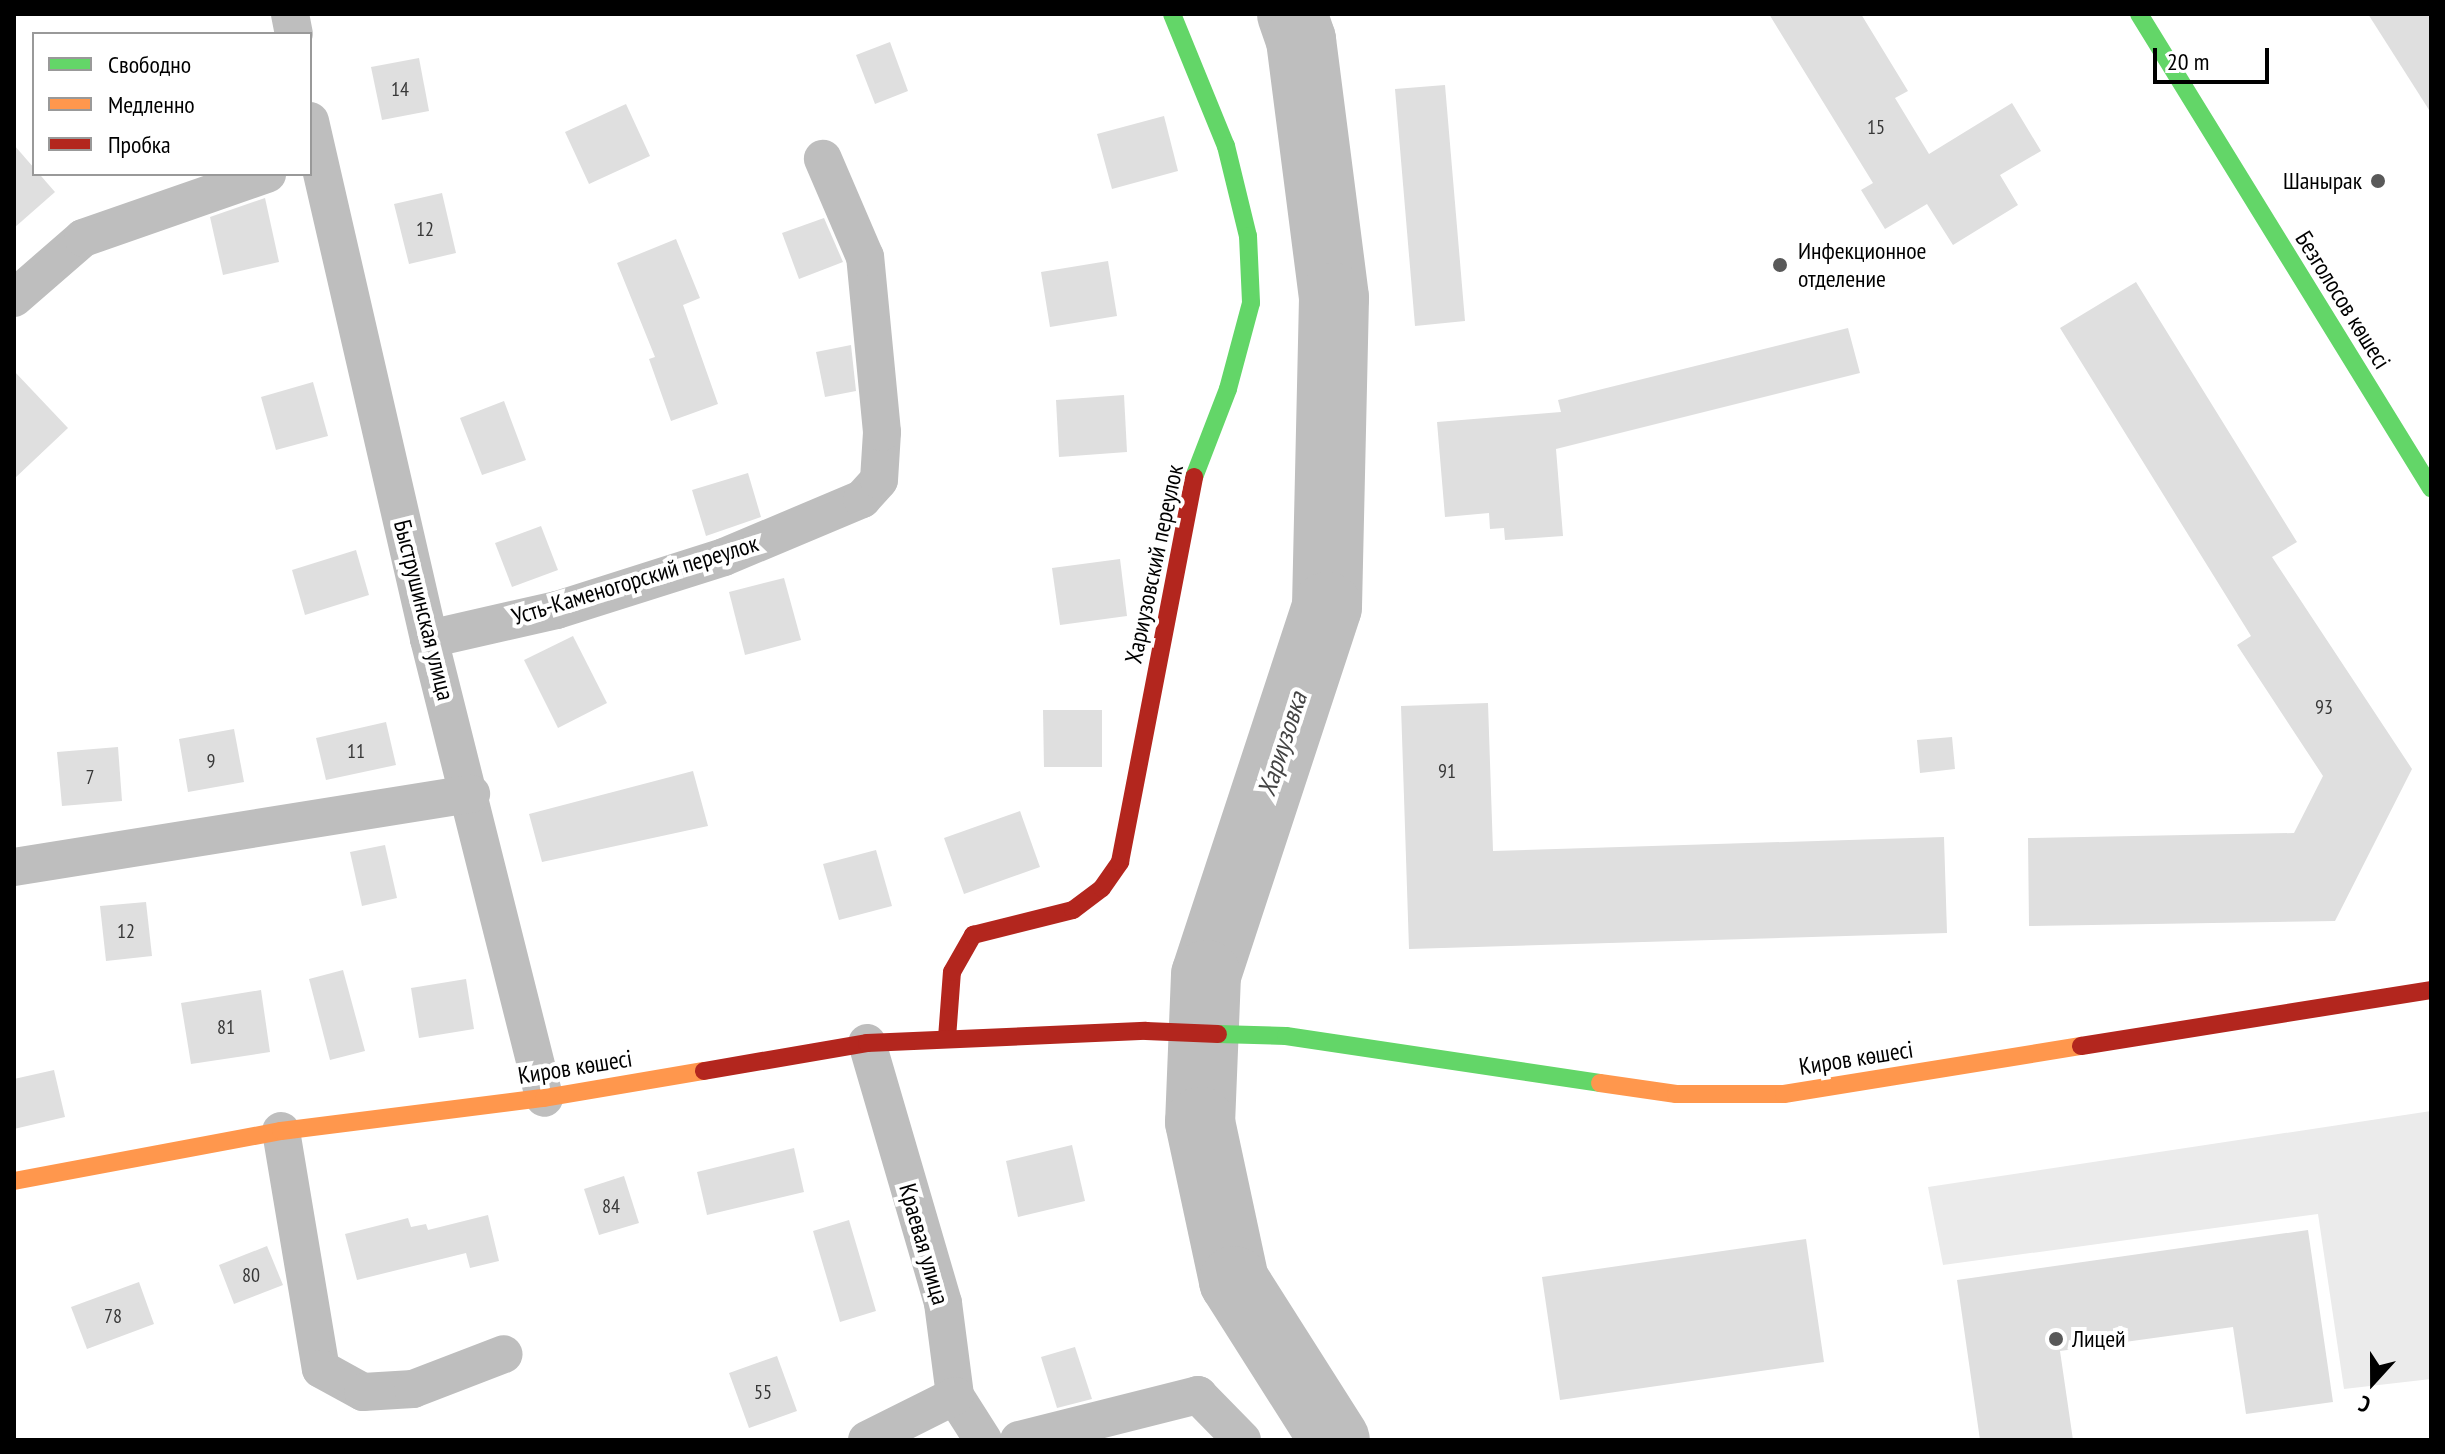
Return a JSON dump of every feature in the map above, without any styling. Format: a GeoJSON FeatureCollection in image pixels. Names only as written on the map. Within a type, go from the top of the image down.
{"type":"FeatureCollection","features":[{"type":"Feature","properties":{"kind":"street","name":"Хариузовский переулок"},"geometry":{"type":"LineString","coordinates":[[947,1038],[952,972],[973,935],[1073,910],[1102,888],[1120,862],[1190,486],[1228,389],[1251,303],[1248,236],[1226,146],[1172,14]]}},
{"type":"Feature","properties":{"kind":"street","name":"Безголосов көшесі"},"geometry":{"type":"LineString","coordinates":[[2139,14],[2431,488]]}},
{"type":"Feature","properties":{"kind":"street","name":"Усть-Каменогорский переулок"},"geometry":{"type":"LineString","coordinates":[[429,639],[557,610],[724,557],[862,499],[879,480],[882,432],[865,257],[823,159]]}},
{"type":"Feature","properties":{"kind":"street","name":"Быструшинская улица"},"geometry":{"type":"LineString","coordinates":[[313,160],[544,1098]]}},
{"type":"Feature","properties":{"kind":"street"},"geometry":{"type":"LineString","coordinates":[[14,298],[83,238],[261,176]]}},
{"type":"Feature","properties":{"kind":"street"},"geometry":{"type":"LineString","coordinates":[[14,867],[471,794]]}},
{"type":"Feature","properties":{"kind":"street","name":"Киров көшесі"},"geometry":{"type":"LineString","coordinates":[[14,1181],[281,1131],[544,1098],[867,1043],[1146,1031],[1286,1036],[1676,1094],[1784,1094],[2431,990]]}},
{"type":"Feature","properties":{"kind":"street","name":"Краевая улица"},"geometry":{"type":"LineString","coordinates":[[867,1043],[943,1303],[955,1396],[983,1440]]}},
{"type":"Feature","properties":{"kind":"street"},"geometry":{"type":"LineString","coordinates":[[281,1131],[321,1369],[363,1392],[413,1389],[504,1354]]}},
{"type":"Feature","properties":{"kind":"street"},"geometry":{"type":"LineString","coordinates":[[1019,1440],[1198,1395],[1242,1440]]}},
{"type":"Feature","properties":{"kind":"street"},"geometry":{"type":"LineString","coordinates":[[867,1440],[955,1396]]}},
{"type":"Feature","properties":{"kind":"shaded area"},"geometry":{"type":"Polygon","coordinates":[[[2431,1111],[2431,1379],[2344,1389],[2318,1214],[1943,1265],[1928,1187],[2431,1111]]]}},
{"type":"Feature","properties":{"kind":"building"},"geometry":{"type":"Polygon","coordinates":[[[1769,14],[1861,14],[1908,91],[1895,98],[1929,154],[2012,103],[2041,151],[2000,175],[2018,205],[1953,245],[1927,204],[1885,229],[1861,190],[1873,183],[1769,14]]]}},
{"type":"Feature","properties":{"kind":"building"},"geometry":{"type":"Polygon","coordinates":[[[2368,14],[2431,14],[2431,113],[2368,14]]]}},
{"type":"Feature","properties":{"kind":"building"},"geometry":{"type":"Polygon","coordinates":[[[890,42],[908,91],[875,104],[856,55],[890,42]]]}},
{"type":"Feature","properties":{"kind":"building"},"geometry":{"type":"Polygon","coordinates":[[[419,58],[429,111],[382,120],[371,67],[419,58]]]}},
{"type":"Feature","properties":{"kind":"building"},"geometry":{"type":"Polygon","coordinates":[[[1445,85],[1465,321],[1415,326],[1395,89],[1445,85]]]}},
{"type":"Feature","properties":{"kind":"building"},"geometry":{"type":"Polygon","coordinates":[[[626,104],[650,156],[589,184],[565,132],[626,104]]]}},
{"type":"Feature","properties":{"kind":"building"},"geometry":{"type":"Polygon","coordinates":[[[1164,116],[1178,171],[1112,189],[1097,134],[1164,116]]]}},
{"type":"Feature","properties":{"kind":"building"},"geometry":{"type":"Polygon","coordinates":[[[14,145],[32,166],[32,176],[41,176],[55,192],[14,228],[14,145]]]}},
{"type":"Feature","properties":{"kind":"building"},"geometry":{"type":"Polygon","coordinates":[[[442,193],[456,253],[409,264],[394,204],[442,193]]]}},
{"type":"Feature","properties":{"kind":"building"},"geometry":{"type":"Polygon","coordinates":[[[265,198],[279,262],[223,275],[210,217],[265,198]]]}},
{"type":"Feature","properties":{"kind":"building"},"geometry":{"type":"Polygon","coordinates":[[[824,218],[843,262],[799,279],[782,233],[824,218]]]}},
{"type":"Feature","properties":{"kind":"building"},"geometry":{"type":"Polygon","coordinates":[[[676,239],[700,298],[683,305],[718,404],[671,421],[649,359],[655,357],[617,263],[676,239]]]}},
{"type":"Feature","properties":{"kind":"building"},"geometry":{"type":"Polygon","coordinates":[[[1108,261],[1117,316],[1050,327],[1041,272],[1108,261]]]}},
{"type":"Feature","properties":{"kind":"building"},"geometry":{"type":"Polygon","coordinates":[[[2136,282],[2297,542],[2272,557],[2412,769],[2335,921],[2029,926],[2028,838],[2294,833],[2323,776],[2237,645],[2251,636],[2060,328],[2136,282]]]}},
{"type":"Feature","properties":{"kind":"building"},"geometry":{"type":"Polygon","coordinates":[[[1848,328],[1860,373],[1556,449],[1563,536],[1505,540],[1504,528],[1490,529],[1489,513],[1445,517],[1437,422],[1561,412],[1558,400],[1848,328]]]}},
{"type":"Feature","properties":{"kind":"building"},"geometry":{"type":"Polygon","coordinates":[[[851,345],[856,391],[825,397],[816,352],[851,345]]]}},
{"type":"Feature","properties":{"kind":"building"},"geometry":{"type":"Polygon","coordinates":[[[14,371],[68,428],[14,479],[14,371]]]}},
{"type":"Feature","properties":{"kind":"building"},"geometry":{"type":"Polygon","coordinates":[[[313,382],[328,436],[276,450],[261,397],[313,382]]]}},
{"type":"Feature","properties":{"kind":"building"},"geometry":{"type":"Polygon","coordinates":[[[1124,395],[1127,452],[1059,457],[1056,400],[1124,395]]]}},
{"type":"Feature","properties":{"kind":"building"},"geometry":{"type":"Polygon","coordinates":[[[504,401],[526,460],[482,475],[460,418],[504,401]]]}},
{"type":"Feature","properties":{"kind":"building"},"geometry":{"type":"Polygon","coordinates":[[[748,473],[761,517],[706,536],[692,490],[748,473]]]}},
{"type":"Feature","properties":{"kind":"building"},"geometry":{"type":"Polygon","coordinates":[[[541,526],[558,570],[512,587],[495,543],[541,526]]]}},
{"type":"Feature","properties":{"kind":"building"},"geometry":{"type":"Polygon","coordinates":[[[356,550],[369,595],[305,615],[292,570],[356,550]]]}},
{"type":"Feature","properties":{"kind":"building"},"geometry":{"type":"Polygon","coordinates":[[[1120,559],[1127,616],[1060,625],[1052,568],[1120,559]]]}},
{"type":"Feature","properties":{"kind":"building"},"geometry":{"type":"Polygon","coordinates":[[[784,578],[801,640],[745,655],[729,592],[784,578]]]}},
{"type":"Feature","properties":{"kind":"building"},"geometry":{"type":"Polygon","coordinates":[[[573,636],[607,703],[558,728],[524,660],[573,636]]]}},
{"type":"Feature","properties":{"kind":"building"},"geometry":{"type":"Polygon","coordinates":[[[1488,703],[1493,851],[1944,837],[1947,933],[1409,949],[1401,706],[1488,703]]]}},
{"type":"Feature","properties":{"kind":"building"},"geometry":{"type":"Polygon","coordinates":[[[1043,710],[1102,710],[1102,767],[1044,767],[1043,710]]]}},
{"type":"Feature","properties":{"kind":"building"},"geometry":{"type":"Polygon","coordinates":[[[386,722],[396,765],[326,780],[316,738],[386,722]]]}},
{"type":"Feature","properties":{"kind":"building"},"geometry":{"type":"Polygon","coordinates":[[[234,729],[244,782],[188,792],[179,739],[234,729]]]}},
{"type":"Feature","properties":{"kind":"building"},"geometry":{"type":"Polygon","coordinates":[[[1952,737],[1955,769],[1920,773],[1917,740],[1952,737]]]}},
{"type":"Feature","properties":{"kind":"building"},"geometry":{"type":"Polygon","coordinates":[[[118,747],[122,801],[62,806],[57,752],[118,747]]]}},
{"type":"Feature","properties":{"kind":"building"},"geometry":{"type":"Polygon","coordinates":[[[693,771],[708,826],[542,862],[529,814],[693,771]]]}},
{"type":"Feature","properties":{"kind":"building"},"geometry":{"type":"Polygon","coordinates":[[[1020,811],[1040,867],[964,894],[944,838],[1020,811]]]}},
{"type":"Feature","properties":{"kind":"building"},"geometry":{"type":"Polygon","coordinates":[[[385,845],[397,898],[362,906],[350,852],[385,845]]]}},
{"type":"Feature","properties":{"kind":"building"},"geometry":{"type":"Polygon","coordinates":[[[876,850],[892,906],[839,920],[823,864],[876,850]]]}},
{"type":"Feature","properties":{"kind":"building"},"geometry":{"type":"Polygon","coordinates":[[[146,902],[152,956],[106,961],[100,906],[146,902]]]}},
{"type":"Feature","properties":{"kind":"building"},"geometry":{"type":"Polygon","coordinates":[[[343,970],[365,1051],[330,1060],[309,979],[343,970]]]}},
{"type":"Feature","properties":{"kind":"building"},"geometry":{"type":"Polygon","coordinates":[[[466,979],[474,1029],[419,1038],[411,988],[466,979]]]}},
{"type":"Feature","properties":{"kind":"building"},"geometry":{"type":"Polygon","coordinates":[[[261,990],[270,1052],[191,1064],[181,1003],[261,990]]]}},
{"type":"Feature","properties":{"kind":"building"},"geometry":{"type":"Polygon","coordinates":[[[54,1070],[65,1117],[14,1129],[14,1079],[54,1070]]]}},
{"type":"Feature","properties":{"kind":"building"},"geometry":{"type":"Polygon","coordinates":[[[1072,1145],[1085,1201],[1018,1217],[1006,1161],[1072,1145]]]}},
{"type":"Feature","properties":{"kind":"building"},"geometry":{"type":"Polygon","coordinates":[[[794,1148],[804,1192],[707,1215],[697,1172],[794,1148]]]}},
{"type":"Feature","properties":{"kind":"building"},"geometry":{"type":"Polygon","coordinates":[[[624,1176],[639,1223],[599,1235],[584,1189],[624,1176]]]}},
{"type":"Feature","properties":{"kind":"building"},"geometry":{"type":"Polygon","coordinates":[[[488,1215],[499,1261],[470,1268],[466,1253],[357,1280],[345,1234],[408,1218],[411,1227],[426,1224],[428,1230],[488,1215]]]}},
{"type":"Feature","properties":{"kind":"building"},"geometry":{"type":"Polygon","coordinates":[[[849,1220],[876,1311],[840,1322],[813,1231],[849,1220]]]}},
{"type":"Feature","properties":{"kind":"building","name":"Лицей"},"geometry":{"type":"Polygon","coordinates":[[[2308,1230],[2333,1402],[2246,1414],[2233,1327],[2060,1351],[2073,1440],[1980,1440],[1957,1280],[2308,1230]]]}},
{"type":"Feature","properties":{"kind":"building"},"geometry":{"type":"Polygon","coordinates":[[[1806,1239],[1824,1362],[1560,1400],[1542,1277],[1806,1239]]]}},
{"type":"Feature","properties":{"kind":"building"},"geometry":{"type":"Polygon","coordinates":[[[267,1246],[283,1285],[234,1304],[219,1265],[267,1246]]]}},
{"type":"Feature","properties":{"kind":"building"},"geometry":{"type":"Polygon","coordinates":[[[139,1282],[154,1324],[87,1349],[71,1307],[139,1282]]]}},
{"type":"Feature","properties":{"kind":"building"},"geometry":{"type":"Polygon","coordinates":[[[1075,1347],[1092,1399],[1057,1408],[1041,1357],[1075,1347]]]}},
{"type":"Feature","properties":{"kind":"building"},"geometry":{"type":"Polygon","coordinates":[[[777,1356],[797,1411],[749,1428],[729,1373],[777,1356]]]}},
{"type":"Feature","properties":{"kind":"waterway","name":"Хариузовка"},"geometry":{"type":"LineString","coordinates":[[1292,14],[1301,40],[1334,298],[1327,607],[1206,975],[1200,1122],[1234,1281],[1335,1440]]}},
{"type":"Feature","properties":{"kind":"traffic: fast"},"geometry":{"type":"LineString","coordinates":[[1172,14],[1226,146],[1248,236],[1251,303],[1228,389],[1194,477]]}},
{"type":"Feature","properties":{"kind":"traffic: fast"},"geometry":{"type":"LineString","coordinates":[[2139,14],[2431,488]]}},
{"type":"Feature","properties":{"kind":"traffic: fast"},"geometry":{"type":"LineString","coordinates":[[1218,1034],[1286,1036],[1600,1083]]}},
{"type":"Feature","properties":{"kind":"traffic: slow"},"geometry":{"type":"LineString","coordinates":[[1600,1083],[1676,1094],[1784,1094],[2081,1046]]}},
{"type":"Feature","properties":{"kind":"traffic: slow"},"geometry":{"type":"LineString","coordinates":[[14,1181],[281,1131],[544,1098],[704,1071]]}},
{"type":"Feature","properties":{"kind":"traffic: jam"},"geometry":{"type":"LineString","coordinates":[[947,1038],[952,972],[973,935],[1073,910],[1102,888],[1120,862],[1194,477]]}},
{"type":"Feature","properties":{"kind":"traffic: jam"},"geometry":{"type":"LineString","coordinates":[[2081,1046],[2431,990]]}},
{"type":"Feature","properties":{"kind":"traffic: jam"},"geometry":{"type":"LineString","coordinates":[[704,1071],[867,1043],[1146,1031],[1218,1034]]}},
{"type":"Feature","properties":{"kind":"place","name":"Шанырак"},"geometry":{"type":"Point","coordinates":[2378,181]}},
{"type":"Feature","properties":{"kind":"place","name":"Инфекционное отделение"},"geometry":{"type":"Point","coordinates":[1780,265]}},
{"type":"Feature","properties":{"kind":"place","name":"Лицей"},"geometry":{"type":"Point","coordinates":[2056,1339]}}]}
